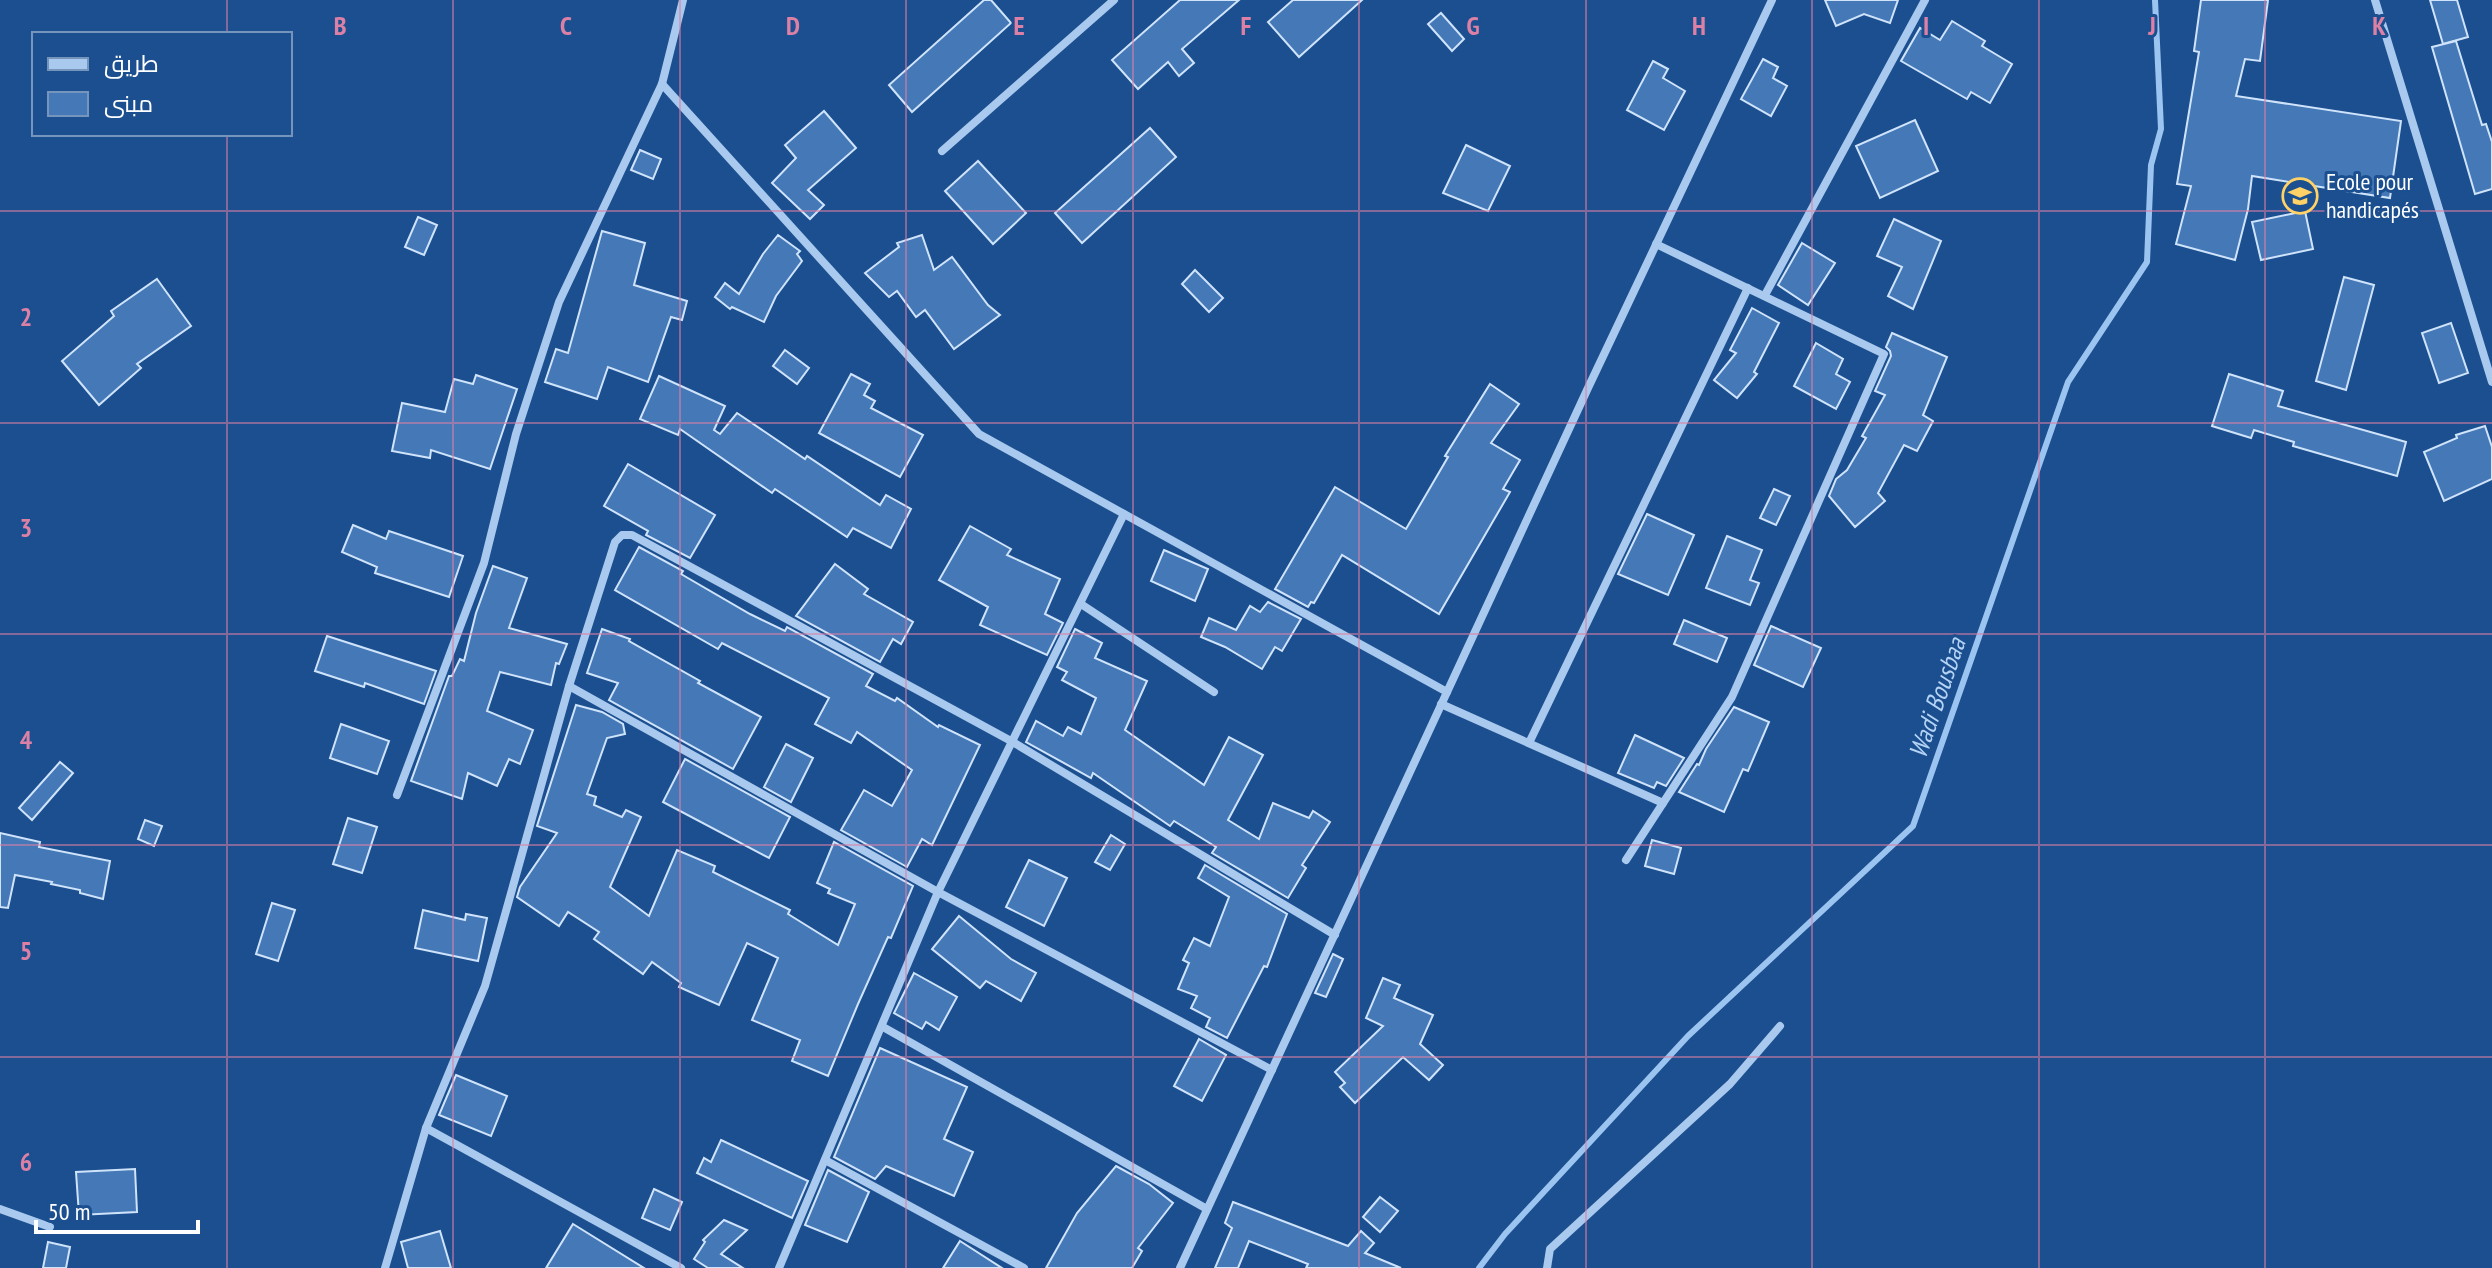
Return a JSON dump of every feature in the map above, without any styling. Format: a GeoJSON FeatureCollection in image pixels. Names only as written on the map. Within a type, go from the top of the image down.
{"type":"FeatureCollection","features":[{"type":"Feature","properties":{"kind":"street"},"geometry":{"type":"LineString","coordinates":[[397,795],[484,563],[516,434],[559,302],[662,84],[683,0]]}},
{"type":"Feature","properties":{"kind":"street"},"geometry":{"type":"LineString","coordinates":[[942,151],[1114,0]]}},
{"type":"Feature","properties":{"kind":"street"},"geometry":{"type":"LineString","coordinates":[[1180,1268],[1772,0]]}},
{"type":"Feature","properties":{"kind":"street"},"geometry":{"type":"LineString","coordinates":[[1765,295],[1925,0]]}},
{"type":"Feature","properties":{"kind":"street"},"geometry":{"type":"LineString","coordinates":[[2375,0],[2492,382]]}},
{"type":"Feature","properties":{"kind":"street"},"geometry":{"type":"LineString","coordinates":[[662,84],[979,434],[1447,692]]}},
{"type":"Feature","properties":{"kind":"street"},"geometry":{"type":"LineString","coordinates":[[1626,860],[1732,697],[1884,354],[1656,244]]}},
{"type":"Feature","properties":{"kind":"street"},"geometry":{"type":"LineString","coordinates":[[1529,743],[1748,288]]}},
{"type":"Feature","properties":{"kind":"street"},"geometry":{"type":"LineString","coordinates":[[779,1268],[938,892],[1124,514]]}},
{"type":"Feature","properties":{"kind":"street"},"geometry":{"type":"LineString","coordinates":[[385,1268],[426,1128],[485,986],[569,686],[615,542],[622,535],[632,535],[1011,741],[1335,935]]}},
{"type":"Feature","properties":{"kind":"street"},"geometry":{"type":"LineString","coordinates":[[1081,604],[1214,692]]}},
{"type":"Feature","properties":{"kind":"street"},"geometry":{"type":"LineString","coordinates":[[569,686],[938,892],[1272,1070]]}},
{"type":"Feature","properties":{"kind":"street"},"geometry":{"type":"LineString","coordinates":[[1441,704],[1663,803]]}},
{"type":"Feature","properties":{"kind":"street"},"geometry":{"type":"LineString","coordinates":[[1547,1268],[1550,1249],[1730,1084],[1780,1026]]}},
{"type":"Feature","properties":{"kind":"street"},"geometry":{"type":"LineString","coordinates":[[883,1027],[1207,1209]]}},
{"type":"Feature","properties":{"kind":"street"},"geometry":{"type":"LineString","coordinates":[[426,1128],[681,1268]]}},
{"type":"Feature","properties":{"kind":"street"},"geometry":{"type":"LineString","coordinates":[[825,1160],[1024,1268]]}},
{"type":"Feature","properties":{"kind":"street"},"geometry":{"type":"LineString","coordinates":[[0,1209],[50,1227]]}},
{"type":"Feature","properties":{"kind":"building"},"geometry":{"type":"Polygon","coordinates":[[[984,0],[991,0],[1011,23],[912,112],[889,85],[984,0]]]}},
{"type":"Feature","properties":{"kind":"building"},"geometry":{"type":"Polygon","coordinates":[[[1180,0],[1239,0],[1182,49],[1194,63],[1179,76],[1168,62],[1138,89],[1112,60],[1180,0]]]}},
{"type":"Feature","properties":{"kind":"building"},"geometry":{"type":"Polygon","coordinates":[[[1293,0],[1362,0],[1299,57],[1268,22],[1293,0]]]}},
{"type":"Feature","properties":{"kind":"building"},"geometry":{"type":"Polygon","coordinates":[[[1825,0],[1898,0],[1890,23],[1864,14],[1836,26],[1825,0]]]}},
{"type":"Feature","properties":{"kind":"building"},"geometry":{"type":"Polygon","coordinates":[[[2201,0],[2268,0],[2260,61],[2245,59],[2236,96],[2401,121],[2390,198],[2252,176],[2248,209],[2235,260],[2176,244],[2191,186],[2177,184],[2199,52],[2194,51],[2201,0]]]}},
{"type":"Feature","properties":{"kind":"building"},"geometry":{"type":"Polygon","coordinates":[[[2430,0],[2457,0],[2468,37],[2443,44],[2430,0]]]}},
{"type":"Feature","properties":{"kind":"building"},"geometry":{"type":"Polygon","coordinates":[[[1441,13],[1464,39],[1452,51],[1428,24],[1441,13]]]}},
{"type":"Feature","properties":{"kind":"building"},"geometry":{"type":"Polygon","coordinates":[[[1952,21],[1985,41],[1982,46],[2012,64],[1990,103],[1971,92],[1967,99],[1901,61],[1920,28],[1940,40],[1952,21]]]}},
{"type":"Feature","properties":{"kind":"building"},"geometry":{"type":"Polygon","coordinates":[[[2456,41],[2482,125],[2486,124],[2492,142],[2492,189],[2475,194],[2432,47],[2456,41]]]}},
{"type":"Feature","properties":{"kind":"building"},"geometry":{"type":"Polygon","coordinates":[[[1763,59],[1778,67],[1773,78],[1787,86],[1771,116],[1741,99],[1763,59]]]}},
{"type":"Feature","properties":{"kind":"building"},"geometry":{"type":"Polygon","coordinates":[[[1653,61],[1668,69],[1663,78],[1685,91],[1664,130],[1627,110],[1653,61]]]}},
{"type":"Feature","properties":{"kind":"building"},"geometry":{"type":"Polygon","coordinates":[[[824,111],[856,148],[808,190],[824,205],[810,219],[772,183],[796,158],[785,145],[824,111]]]}},
{"type":"Feature","properties":{"kind":"building"},"geometry":{"type":"Polygon","coordinates":[[[1915,120],[1938,171],[1880,198],[1856,146],[1915,120]]]}},
{"type":"Feature","properties":{"kind":"building"},"geometry":{"type":"Polygon","coordinates":[[[1150,128],[1176,157],[1082,243],[1055,213],[1150,128]]]}},
{"type":"Feature","properties":{"kind":"building"},"geometry":{"type":"Polygon","coordinates":[[[1466,145],[1510,166],[1488,211],[1443,193],[1466,145]]]}},
{"type":"Feature","properties":{"kind":"building"},"geometry":{"type":"Polygon","coordinates":[[[640,150],[661,159],[653,179],[631,170],[640,150]]]}},
{"type":"Feature","properties":{"kind":"building"},"geometry":{"type":"Polygon","coordinates":[[[978,161],[1026,213],[993,244],[945,191],[978,161]]]}},
{"type":"Feature","properties":{"kind":"building"},"geometry":{"type":"Polygon","coordinates":[[[2305,211],[2313,249],[2261,260],[2252,222],[2305,211]]]}},
{"type":"Feature","properties":{"kind":"building"},"geometry":{"type":"Polygon","coordinates":[[[418,217],[437,225],[424,255],[405,247],[418,217]]]}},
{"type":"Feature","properties":{"kind":"building"},"geometry":{"type":"Polygon","coordinates":[[[1894,219],[1941,241],[1913,309],[1888,296],[1902,267],[1877,256],[1894,219]]]}},
{"type":"Feature","properties":{"kind":"building"},"geometry":{"type":"Polygon","coordinates":[[[602,231],[645,243],[634,285],[687,301],[682,320],[671,317],[648,382],[608,367],[597,399],[545,382],[556,349],[568,353],[602,231]]]}},
{"type":"Feature","properties":{"kind":"building"},"geometry":{"type":"Polygon","coordinates":[[[778,235],[800,251],[797,254],[802,261],[776,296],[764,322],[732,307],[730,309],[715,297],[725,283],[739,294],[778,235]]]}},
{"type":"Feature","properties":{"kind":"building"},"geometry":{"type":"Polygon","coordinates":[[[922,235],[934,270],[952,257],[988,305],[1000,315],[954,349],[925,310],[916,317],[897,291],[889,297],[865,273],[899,247],[897,243],[922,235]]]}},
{"type":"Feature","properties":{"kind":"building"},"geometry":{"type":"Polygon","coordinates":[[[1802,243],[1835,263],[1808,305],[1778,285],[1802,243]]]}},
{"type":"Feature","properties":{"kind":"building"},"geometry":{"type":"Polygon","coordinates":[[[1195,270],[1223,298],[1209,312],[1182,284],[1195,270]]]}},
{"type":"Feature","properties":{"kind":"building"},"geometry":{"type":"Polygon","coordinates":[[[2344,277],[2374,285],[2346,390],[2316,381],[2344,277]]]}},
{"type":"Feature","properties":{"kind":"building"},"geometry":{"type":"Polygon","coordinates":[[[157,279],[191,326],[137,364],[141,368],[99,405],[62,361],[114,316],[111,311],[157,279]]]}},
{"type":"Feature","properties":{"kind":"building"},"geometry":{"type":"Polygon","coordinates":[[[1752,308],[1779,323],[1754,372],[1757,374],[1737,398],[1714,380],[1736,353],[1730,350],[1752,308]]]}},
{"type":"Feature","properties":{"kind":"building"},"geometry":{"type":"Polygon","coordinates":[[[2451,323],[2468,373],[2439,383],[2422,333],[2451,323]]]}},
{"type":"Feature","properties":{"kind":"building"},"geometry":{"type":"Polygon","coordinates":[[[1892,333],[1947,357],[1923,415],[1933,421],[1917,451],[1904,445],[1878,493],[1885,501],[1855,527],[1829,496],[1836,479],[1847,470],[1866,438],[1862,436],[1885,395],[1875,391],[1891,356],[1886,347],[1892,333]]]}},
{"type":"Feature","properties":{"kind":"building"},"geometry":{"type":"Polygon","coordinates":[[[1816,343],[1843,359],[1836,374],[1850,382],[1836,409],[1794,386],[1816,343]]]}},
{"type":"Feature","properties":{"kind":"building"},"geometry":{"type":"Polygon","coordinates":[[[785,350],[809,368],[797,384],[773,366],[785,350]]]}},
{"type":"Feature","properties":{"kind":"building"},"geometry":{"type":"Polygon","coordinates":[[[851,374],[870,384],[864,395],[875,401],[871,408],[923,435],[900,477],[819,433],[851,374]]]}},
{"type":"Feature","properties":{"kind":"building"},"geometry":{"type":"Polygon","coordinates":[[[2229,374],[2283,391],[2278,406],[2406,442],[2397,476],[2293,446],[2294,442],[2254,430],[2251,438],[2212,426],[2229,374]]]}},
{"type":"Feature","properties":{"kind":"building"},"geometry":{"type":"Polygon","coordinates":[[[476,375],[517,389],[490,469],[431,450],[430,458],[392,451],[402,403],[445,412],[454,379],[473,384],[476,375]]]}},
{"type":"Feature","properties":{"kind":"building"},"geometry":{"type":"Polygon","coordinates":[[[659,376],[725,406],[714,430],[720,434],[737,413],[880,505],[886,495],[911,509],[891,548],[853,528],[847,537],[775,489],[772,493],[680,429],[678,435],[640,419],[659,376]]]}},
{"type":"Feature","properties":{"kind":"building"},"geometry":{"type":"Polygon","coordinates":[[[1490,384],[1519,404],[1491,443],[1520,460],[1503,489],[1510,492],[1439,614],[1342,555],[1314,603],[1311,602],[1308,607],[1275,589],[1335,487],[1406,529],[1448,457],[1445,456],[1490,384]]]}},
{"type":"Feature","properties":{"kind":"building"},"geometry":{"type":"Polygon","coordinates":[[[2485,426],[2492,447],[2492,479],[2444,501],[2424,452],[2457,438],[2456,435],[2485,426]]]}},
{"type":"Feature","properties":{"kind":"building"},"geometry":{"type":"Polygon","coordinates":[[[628,464],[715,515],[690,558],[646,535],[648,531],[604,506],[628,464]]]}},
{"type":"Feature","properties":{"kind":"building"},"geometry":{"type":"Polygon","coordinates":[[[1774,489],[1790,496],[1776,525],[1760,518],[1774,489]]]}},
{"type":"Feature","properties":{"kind":"building"},"geometry":{"type":"Polygon","coordinates":[[[1647,514],[1694,535],[1668,595],[1618,574],[1647,514]]]}},
{"type":"Feature","properties":{"kind":"building"},"geometry":{"type":"Polygon","coordinates":[[[353,525],[386,539],[389,531],[463,556],[449,597],[375,573],[377,567],[342,552],[353,525]]]}},
{"type":"Feature","properties":{"kind":"building"},"geometry":{"type":"Polygon","coordinates":[[[970,526],[1011,549],[1007,555],[1060,579],[1045,614],[1063,623],[1047,655],[980,625],[988,607],[939,580],[970,526]]]}},
{"type":"Feature","properties":{"kind":"building"},"geometry":{"type":"Polygon","coordinates":[[[1727,536],[1762,550],[1750,580],[1759,583],[1750,605],[1706,588],[1727,536]]]}},
{"type":"Feature","properties":{"kind":"building"},"geometry":{"type":"Polygon","coordinates":[[[639,547],[750,614],[785,631],[787,627],[873,674],[866,686],[895,701],[897,698],[938,727],[980,745],[932,845],[922,839],[907,867],[841,830],[864,790],[892,806],[912,770],[857,732],[851,743],[815,724],[829,698],[722,643],[718,649],[615,590],[639,547]]]}},
{"type":"Feature","properties":{"kind":"building"},"geometry":{"type":"Polygon","coordinates":[[[1164,550],[1208,569],[1195,601],[1151,581],[1164,550]]]}},
{"type":"Feature","properties":{"kind":"building"},"geometry":{"type":"Polygon","coordinates":[[[835,564],[868,589],[864,594],[913,622],[901,644],[893,639],[880,662],[796,616],[835,564]]]}},
{"type":"Feature","properties":{"kind":"building"},"geometry":{"type":"Polygon","coordinates":[[[493,566],[527,578],[509,628],[567,644],[559,664],[556,663],[551,685],[500,672],[487,711],[533,730],[520,764],[509,759],[497,786],[468,773],[462,799],[411,781],[449,676],[452,676],[460,659],[464,661],[476,613],[493,566]]]}},
{"type":"Feature","properties":{"kind":"building"},"geometry":{"type":"Polygon","coordinates":[[[1268,602],[1301,619],[1282,651],[1275,647],[1262,669],[1201,637],[1209,618],[1236,630],[1250,606],[1260,612],[1268,602]]]}},
{"type":"Feature","properties":{"kind":"building"},"geometry":{"type":"Polygon","coordinates":[[[1684,620],[1727,638],[1717,662],[1674,644],[1684,620]]]}},
{"type":"Feature","properties":{"kind":"building"},"geometry":{"type":"Polygon","coordinates":[[[1771,626],[1821,648],[1803,687],[1754,665],[1771,626]]]}},
{"type":"Feature","properties":{"kind":"building"},"geometry":{"type":"Polygon","coordinates":[[[602,629],[630,639],[700,681],[698,683],[761,717],[733,769],[609,700],[618,683],[587,673],[602,629]]]}},
{"type":"Feature","properties":{"kind":"building"},"geometry":{"type":"Polygon","coordinates":[[[1075,629],[1102,643],[1095,658],[1147,681],[1125,730],[1204,785],[1229,737],[1263,755],[1228,820],[1259,839],[1273,803],[1309,818],[1313,811],[1330,822],[1302,865],[1306,868],[1288,898],[1212,853],[1216,847],[1174,821],[1170,826],[1093,773],[1091,778],[1026,742],[1036,721],[1063,736],[1068,727],[1081,734],[1096,698],[1062,680],[1067,672],[1057,667],[1075,629]]]}},
{"type":"Feature","properties":{"kind":"building"},"geometry":{"type":"Polygon","coordinates":[[[327,636],[436,671],[424,704],[365,683],[364,687],[315,671],[327,636]]]}},
{"type":"Feature","properties":{"kind":"building"},"geometry":{"type":"Polygon","coordinates":[[[576,705],[602,712],[623,724],[625,734],[607,738],[587,794],[596,797],[594,805],[622,817],[626,810],[641,817],[610,887],[649,916],[677,850],[715,866],[713,872],[790,910],[788,914],[838,945],[855,904],[828,893],[830,889],[817,883],[834,842],[913,886],[828,1076],[792,1061],[800,1040],[752,1020],[778,958],[747,943],[719,1005],[679,987],[681,983],[652,962],[643,974],[594,939],[599,932],[568,912],[559,926],[517,897],[520,887],[557,833],[537,826],[576,705]]]}},
{"type":"Feature","properties":{"kind":"building"},"geometry":{"type":"Polygon","coordinates":[[[1734,707],[1769,722],[1748,771],[1743,769],[1724,812],[1679,792],[1734,707]]]}},
{"type":"Feature","properties":{"kind":"building"},"geometry":{"type":"Polygon","coordinates":[[[341,724],[389,741],[377,774],[330,758],[341,724]]]}},
{"type":"Feature","properties":{"kind":"building"},"geometry":{"type":"Polygon","coordinates":[[[1635,735],[1684,758],[1666,786],[1657,782],[1654,788],[1618,773],[1635,735]]]}},
{"type":"Feature","properties":{"kind":"building"},"geometry":{"type":"Polygon","coordinates":[[[786,744],[813,758],[791,802],[764,787],[786,744]]]}},
{"type":"Feature","properties":{"kind":"building"},"geometry":{"type":"Polygon","coordinates":[[[685,759],[790,817],[769,858],[663,802],[685,759]]]}},
{"type":"Feature","properties":{"kind":"building"},"geometry":{"type":"Polygon","coordinates":[[[60,762],[73,773],[32,820],[19,808],[60,762]]]}},
{"type":"Feature","properties":{"kind":"building"},"geometry":{"type":"Polygon","coordinates":[[[348,818],[377,827],[362,873],[333,864],[348,818]]]}},
{"type":"Feature","properties":{"kind":"building"},"geometry":{"type":"Polygon","coordinates":[[[145,820],[162,826],[154,846],[138,839],[145,820]]]}},
{"type":"Feature","properties":{"kind":"building"},"geometry":{"type":"Polygon","coordinates":[[[0,833],[40,842],[39,847],[110,861],[103,899],[52,882],[15,875],[8,908],[0,907],[0,833]]]}},
{"type":"Feature","properties":{"kind":"building"},"geometry":{"type":"Polygon","coordinates":[[[1111,835],[1125,844],[1110,870],[1095,862],[1111,835]]]}},
{"type":"Feature","properties":{"kind":"building"},"geometry":{"type":"Polygon","coordinates":[[[1652,840],[1681,848],[1674,874],[1645,866],[1652,840]]]}},
{"type":"Feature","properties":{"kind":"building"},"geometry":{"type":"Polygon","coordinates":[[[1029,860],[1067,878],[1044,926],[1006,907],[1029,860]]]}},
{"type":"Feature","properties":{"kind":"building"},"geometry":{"type":"Polygon","coordinates":[[[1205,865],[1287,914],[1267,967],[1264,966],[1227,1038],[1206,1027],[1210,1018],[1191,1008],[1197,996],[1178,989],[1189,963],[1183,960],[1194,938],[1210,946],[1229,897],[1198,878],[1205,865]]]}},
{"type":"Feature","properties":{"kind":"building"},"geometry":{"type":"Polygon","coordinates":[[[272,903],[295,910],[278,961],[256,954],[272,903]]]}},
{"type":"Feature","properties":{"kind":"building"},"geometry":{"type":"Polygon","coordinates":[[[423,910],[465,920],[466,914],[487,918],[478,961],[415,948],[423,910]]]}},
{"type":"Feature","properties":{"kind":"building"},"geometry":{"type":"Polygon","coordinates":[[[959,916],[1011,959],[1036,973],[1021,1001],[986,981],[980,988],[932,949],[959,916]]]}},
{"type":"Feature","properties":{"kind":"building"},"geometry":{"type":"Polygon","coordinates":[[[1333,954],[1343,959],[1326,997],[1315,993],[1333,954]]]}},
{"type":"Feature","properties":{"kind":"building"},"geometry":{"type":"Polygon","coordinates":[[[914,973],[957,997],[939,1030],[926,1022],[922,1029],[894,1013],[914,973]]]}},
{"type":"Feature","properties":{"kind":"building"},"geometry":{"type":"Polygon","coordinates":[[[1383,978],[1400,985],[1394,998],[1433,1015],[1420,1044],[1443,1065],[1429,1080],[1403,1057],[1355,1103],[1340,1087],[1345,1083],[1335,1072],[1383,1026],[1366,1018],[1383,978]]]}},
{"type":"Feature","properties":{"kind":"building"},"geometry":{"type":"Polygon","coordinates":[[[1199,1039],[1226,1055],[1202,1101],[1174,1086],[1199,1039]]]}},
{"type":"Feature","properties":{"kind":"building"},"geometry":{"type":"Polygon","coordinates":[[[880,1048],[967,1087],[944,1139],[973,1152],[954,1196],[886,1166],[875,1179],[834,1157],[880,1048]]]}},
{"type":"Feature","properties":{"kind":"building"},"geometry":{"type":"Polygon","coordinates":[[[456,1075],[507,1096],[491,1136],[439,1115],[456,1075]]]}},
{"type":"Feature","properties":{"kind":"building"},"geometry":{"type":"Polygon","coordinates":[[[721,1140],[808,1181],[792,1218],[697,1173],[704,1158],[711,1162],[721,1140]]]}},
{"type":"Feature","properties":{"kind":"building"},"geometry":{"type":"Polygon","coordinates":[[[1116,1166],[1149,1184],[1173,1203],[1138,1248],[1142,1251],[1132,1268],[1046,1268],[1077,1213],[1116,1166]]]}},
{"type":"Feature","properties":{"kind":"building"},"geometry":{"type":"Polygon","coordinates":[[[135,1169],[137,1212],[79,1215],[76,1172],[135,1169]]]}},
{"type":"Feature","properties":{"kind":"building"},"geometry":{"type":"Polygon","coordinates":[[[828,1170],[869,1192],[847,1242],[805,1225],[828,1170]]]}},
{"type":"Feature","properties":{"kind":"building"},"geometry":{"type":"Polygon","coordinates":[[[654,1189],[682,1202],[670,1230],[642,1218],[654,1189]]]}},
{"type":"Feature","properties":{"kind":"building"},"geometry":{"type":"Polygon","coordinates":[[[1380,1197],[1398,1211],[1380,1232],[1363,1217],[1380,1197]]]}},
{"type":"Feature","properties":{"kind":"building"},"geometry":{"type":"Polygon","coordinates":[[[1233,1202],[1348,1246],[1361,1231],[1374,1243],[1365,1253],[1401,1268],[1306,1268],[1308,1264],[1249,1241],[1238,1268],[1215,1268],[1232,1228],[1225,1223],[1233,1202]]]}},
{"type":"Feature","properties":{"kind":"building"},"geometry":{"type":"Polygon","coordinates":[[[724,1220],[747,1230],[721,1254],[743,1268],[708,1268],[694,1259],[705,1242],[703,1240],[724,1220]]]}},
{"type":"Feature","properties":{"kind":"building"},"geometry":{"type":"Polygon","coordinates":[[[573,1224],[644,1268],[546,1268],[573,1224]]]}},
{"type":"Feature","properties":{"kind":"building"},"geometry":{"type":"Polygon","coordinates":[[[440,1231],[451,1268],[408,1268],[401,1242],[440,1231]]]}},
{"type":"Feature","properties":{"kind":"building"},"geometry":{"type":"Polygon","coordinates":[[[960,1241],[1002,1268],[943,1268],[960,1241]]]}},
{"type":"Feature","properties":{"kind":"building"},"geometry":{"type":"Polygon","coordinates":[[[48,1242],[70,1247],[66,1268],[43,1268],[48,1242]]]}},
{"type":"Feature","properties":{"kind":"waterway","name":"Wadi Bousbaa"},"geometry":{"type":"LineString","coordinates":[[1479,1268],[1505,1234],[1688,1036],[1913,826],[2068,382],[2147,262],[2151,165],[2161,129],[2155,0]]}},
{"type":"Feature","properties":{"kind":"place","name":"Ecole pour handicapés"},"geometry":{"type":"Point","coordinates":[2300,196]}}]}
